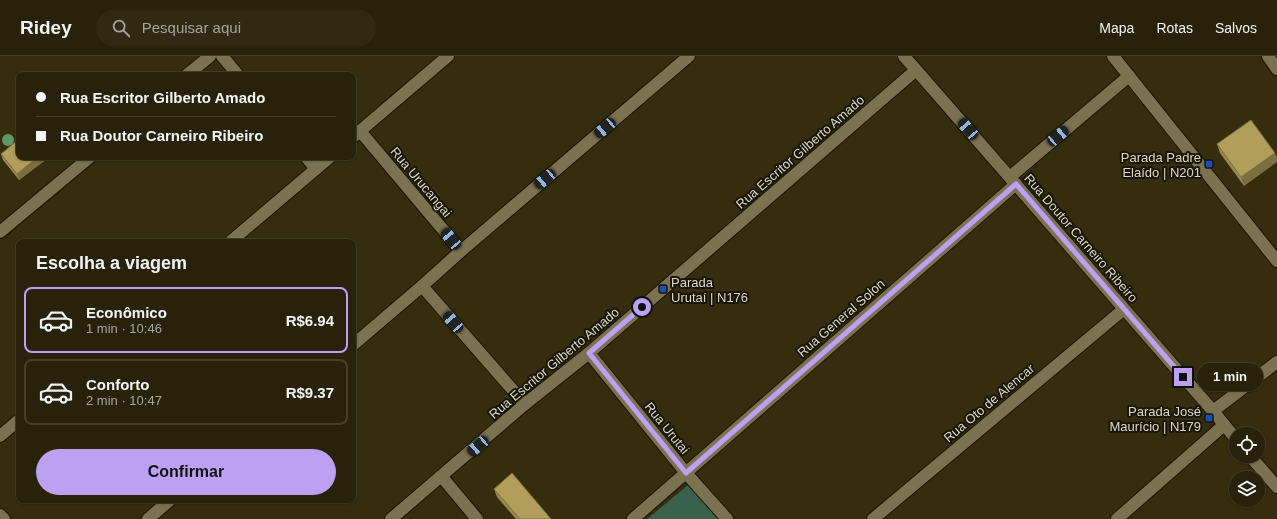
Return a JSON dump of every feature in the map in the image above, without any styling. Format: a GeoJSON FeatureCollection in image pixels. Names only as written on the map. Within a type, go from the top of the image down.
{"type":"FeatureCollection","features":[{"type":"Feature","properties":{"kind":"street"},"geometry":{"type":"LineString","coordinates":[[222,56],[235,72]]}},
{"type":"Feature","properties":{"kind":"street"},"geometry":{"type":"LineString","coordinates":[[357,134],[448,56]]}},
{"type":"Feature","properties":{"kind":"street"},"geometry":{"type":"LineString","coordinates":[[356,342],[689,56]]}},
{"type":"Feature","properties":{"kind":"street","name":"Rua Doutor Carneiro Ribeiro"},"geometry":{"type":"LineString","coordinates":[[904,56],[1213,410],[1229,431]]}},
{"type":"Feature","properties":{"kind":"street"},"geometry":{"type":"LineString","coordinates":[[1113,56],[1277,261]]}},
{"type":"Feature","properties":{"kind":"street"},"geometry":{"type":"LineString","coordinates":[[1268,56],[1277,69]]}},
{"type":"Feature","properties":{"kind":"street"},"geometry":{"type":"LineString","coordinates":[[190,72],[208,57]]}},
{"type":"Feature","properties":{"kind":"street","name":"Rua Escritor Gilberto Amado"},"geometry":{"type":"LineString","coordinates":[[391,519],[442,477],[525,404],[589,353],[916,70]]}},
{"type":"Feature","properties":{"kind":"street","name":"Rua General Solon"},"geometry":{"type":"LineString","coordinates":[[633,519],[1129,76]]}},
{"type":"Feature","properties":{"kind":"street","name":"Rua Urucangai"},"geometry":{"type":"LineString","coordinates":[[357,134],[461,251]]}},
{"type":"Feature","properties":{"kind":"street"},"geometry":{"type":"LineString","coordinates":[[0,232],[86,160]]}},
{"type":"Feature","properties":{"kind":"street"},"geometry":{"type":"LineString","coordinates":[[308,160],[316,169]]}},
{"type":"Feature","properties":{"kind":"street"},"geometry":{"type":"LineString","coordinates":[[234,239],[326,160]]}},
{"type":"Feature","properties":{"kind":"street"},"geometry":{"type":"LineString","coordinates":[[422,286],[525,404]]}},
{"type":"Feature","properties":{"kind":"street","name":"Rua Oto de Alencar"},"geometry":{"type":"LineString","coordinates":[[873,519],[1124,309]]}},
{"type":"Feature","properties":{"kind":"street","name":"Rua Urutai"},"geometry":{"type":"LineString","coordinates":[[589,353],[686,473],[727,519]]}},
{"type":"Feature","properties":{"kind":"street"},"geometry":{"type":"LineString","coordinates":[[1213,410],[1277,362]]}},
{"type":"Feature","properties":{"kind":"street"},"geometry":{"type":"LineString","coordinates":[[0,436],[16,423]]}},
{"type":"Feature","properties":{"kind":"street"},"geometry":{"type":"LineString","coordinates":[[1117,519],[1224,425]]}},
{"type":"Feature","properties":{"kind":"street"},"geometry":{"type":"LineString","coordinates":[[1256,463],[1277,487]]}},
{"type":"Feature","properties":{"kind":"street"},"geometry":{"type":"LineString","coordinates":[[442,477],[477,519]]}},
{"type":"Feature","properties":{"kind":"street"},"geometry":{"type":"LineString","coordinates":[[148,519],[167,503]]}},
{"type":"Feature","properties":{"kind":"street"},"geometry":{"type":"LineString","coordinates":[[0,515],[4,519]]}},
{"type":"Feature","properties":{"kind":"green space"},"geometry":{"type":"Polygon","coordinates":[[[688,485],[721,519],[647,519],[688,485]]]}},
{"type":"Feature","properties":{"kind":"building"},"geometry":{"type":"Polygon","coordinates":[[[1251,120],[1275,153],[1241,177],[1217,144],[1251,120]]]}},
{"type":"Feature","properties":{"kind":"building"},"geometry":{"type":"Polygon","coordinates":[[[16,142],[16,160],[34,160],[17,174],[1,154],[16,142]]]}},
{"type":"Feature","properties":{"kind":"building"},"geometry":{"type":"Polygon","coordinates":[[[512,473],[551,519],[520,519],[494,489],[512,473]]]}},
{"type":"Feature","properties":{"kind":"place","name":"Parada Padre Elaído | N201"},"geometry":{"type":"Point","coordinates":[1209,164]}},
{"type":"Feature","properties":{"kind":"place","name":"Parada Urutaí | N176"},"geometry":{"type":"Point","coordinates":[663,289]}},
{"type":"Feature","properties":{"kind":"place","name":"Parada José Maurício | N179"},"geometry":{"type":"Point","coordinates":[1209,418]}},
{"type":"Feature","properties":{"kind":"route"},"geometry":{"type":"LineString","coordinates":[[642,307],[589,353],[686,473],[1016,184],[1183,377]]}}]}
